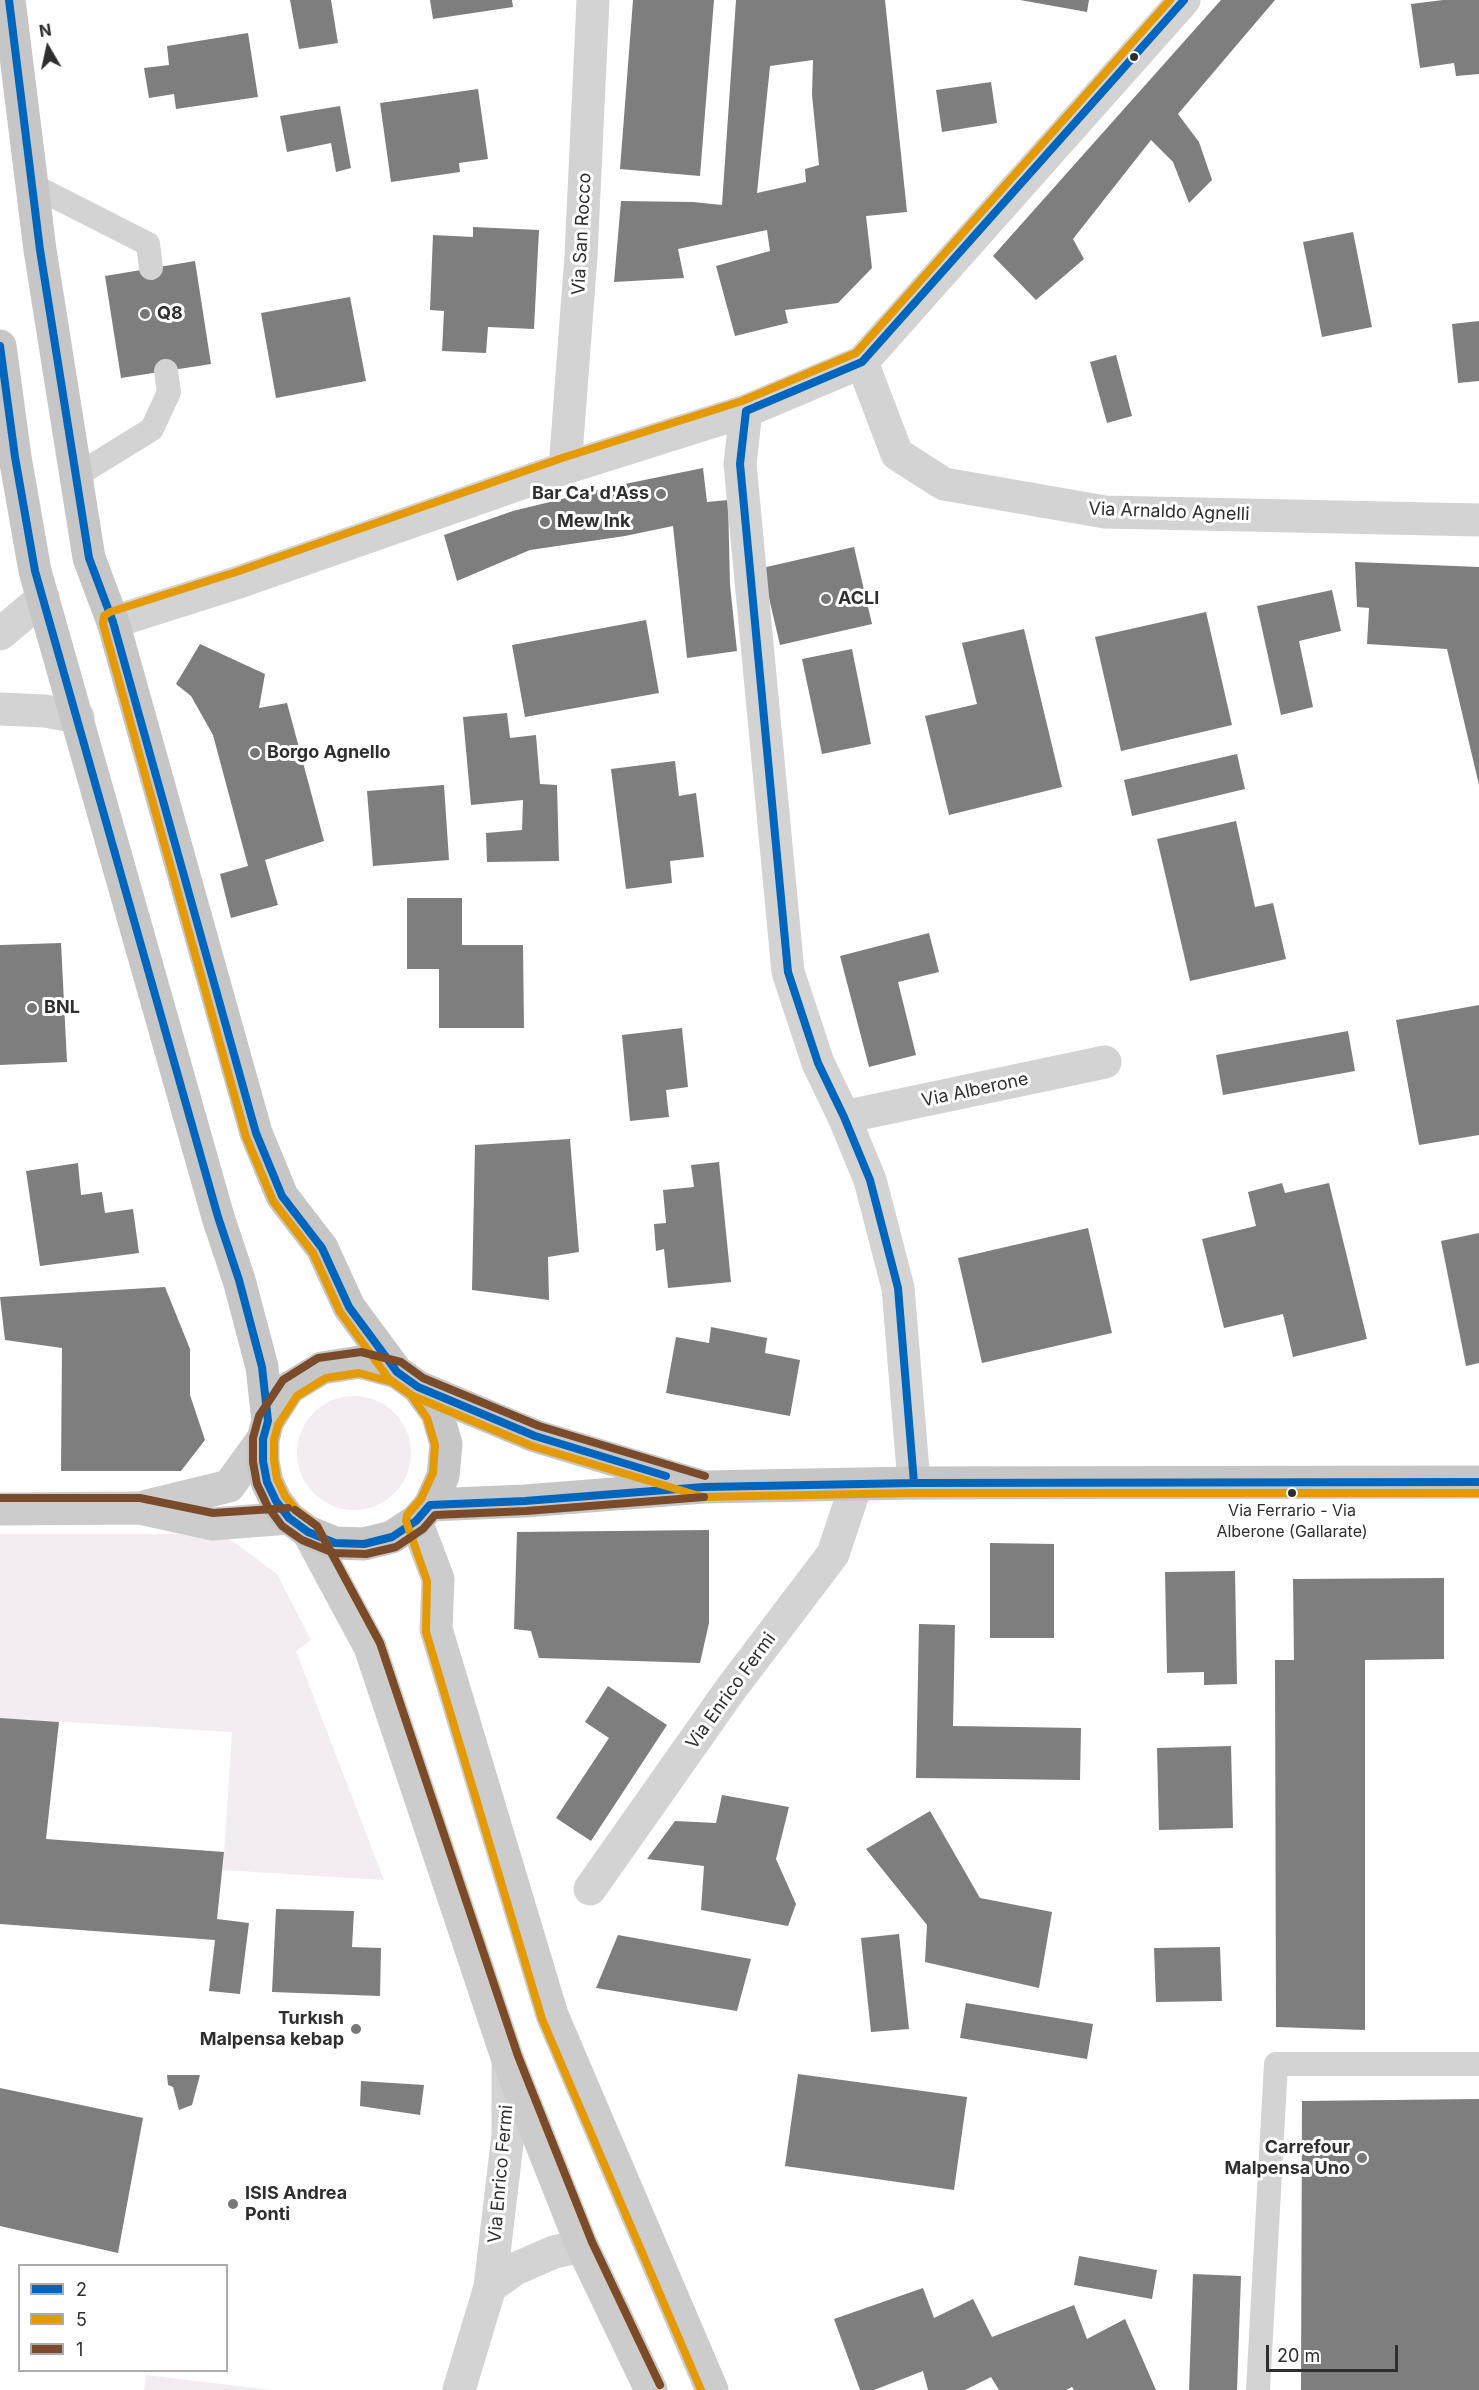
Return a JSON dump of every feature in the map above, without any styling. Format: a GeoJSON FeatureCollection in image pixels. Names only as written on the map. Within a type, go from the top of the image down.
{"type":"FeatureCollection","features":[{"type":"Feature","properties":{"kind":"main road"},"geometry":{"type":"LineString","coordinates":[[0,346],[3,380],[35,571],[262,1367],[266,1430],[262,1461],[267,1482],[276,1501],[299,1525],[335,1543],[364,1544],[392,1537],[423,1513],[443,1476],[446,1444],[437,1413],[349,1307],[322,1248],[282,1196],[256,1133],[113,622],[89,558],[32,185],[9,0]]}},
{"type":"Feature","properties":{"kind":"main road"},"geometry":{"type":"LineString","coordinates":[[266,1430],[289,1388],[322,1368],[360,1362],[408,1380],[535,1436],[704,1487]]}},
{"type":"Feature","properties":{"kind":"main road"},"geometry":{"type":"LineString","coordinates":[[423,1513],[704,1487],[914,1483],[1479,1482]]}},
{"type":"Feature","properties":{"kind":"street","name":"Via San Rocco"},"geometry":{"type":"LineString","coordinates":[[565,468],[581,256],[593,0]]}},
{"type":"Feature","properties":{"kind":"street"},"geometry":{"type":"LineString","coordinates":[[113,622],[239,582],[565,468],[746,411],[862,362],[1184,0]]}},
{"type":"Feature","properties":{"kind":"street","name":"Via Arnaldo Agnelli"},"geometry":{"type":"LineString","coordinates":[[862,362],[897,454],[944,484],[1105,512],[1479,520]]}},
{"type":"Feature","properties":{"kind":"street"},"geometry":{"type":"LineString","coordinates":[[746,411],[740,464],[788,972],[818,1063],[844,1117],[870,1180],[898,1288],[914,1483]]}},
{"type":"Feature","properties":{"kind":"street"},"geometry":{"type":"LineString","coordinates":[[0,634],[43,598]]}},
{"type":"Feature","properties":{"kind":"street"},"geometry":{"type":"LineString","coordinates":[[0,709],[45,711],[78,717]]}},
{"type":"Feature","properties":{"kind":"street","name":"Via Alberone"},"geometry":{"type":"LineString","coordinates":[[844,1117],[1106,1062]]}},
{"type":"Feature","properties":{"kind":"street"},"geometry":{"type":"LineString","coordinates":[[139,1508],[229,1486],[266,1430]]}},
{"type":"Feature","properties":{"kind":"street","name":"Via Enrico Fermi"},"geometry":{"type":"LineString","coordinates":[[591,1889],[730,1690],[833,1554],[856,1485]]}},
{"type":"Feature","properties":{"kind":"street"},"geometry":{"type":"LineString","coordinates":[[0,1509],[139,1508],[213,1524],[299,1525]]}},
{"type":"Feature","properties":{"kind":"street"},"geometry":{"type":"LineString","coordinates":[[423,1513],[438,1579],[436,1629],[552,2015],[712,2390]]}},
{"type":"Feature","properties":{"kind":"street","name":"Via Enrico Fermi"},"geometry":{"type":"LineString","coordinates":[[299,1525],[370,1647],[508,2060],[582,2246],[651,2390]]}},
{"type":"Feature","properties":{"kind":"street","name":"Via Enrico Fermi"},"geometry":{"type":"LineString","coordinates":[[459,2390],[490,2288],[508,2135],[508,2060]]}},
{"type":"Feature","properties":{"kind":"street","name":"Via Enrico Fermi"},"geometry":{"type":"LineString","coordinates":[[490,2288],[515,2269],[554,2252],[582,2246]]}},
{"type":"Feature","properties":{"kind":"lane"},"geometry":{"type":"LineString","coordinates":[[32,185],[148,244],[151,268]]}},
{"type":"Feature","properties":{"kind":"lane"},"geometry":{"type":"LineString","coordinates":[[76,476],[152,429],[169,392],[166,371]]}},
{"type":"Feature","properties":{"kind":"lane"},"geometry":{"type":"LineString","coordinates":[[1258,2390],[1276,2064],[1479,2064]]}},
{"type":"Feature","properties":{"kind":"shaded area"},"geometry":{"type":"Polygon","coordinates":[[[354,1396],[376,1400],[394,1413],[407,1431],[411,1453],[407,1475],[394,1493],[376,1506],[354,1510],[332,1506],[314,1493],[301,1475],[297,1453],[301,1431],[314,1413],[332,1400],[354,1396]]]}},
{"type":"Feature","properties":{"kind":"shaded area"},"geometry":{"type":"Polygon","coordinates":[[[0,1534],[223,1534],[277,1574],[311,1640],[296,1651],[384,1880],[223,1870],[232,1732],[0,1718],[0,1534]]]}},
{"type":"Feature","properties":{"kind":"shaded area"},"geometry":{"type":"Polygon","coordinates":[[[146,2375],[272,2390],[144,2390],[146,2375]]]}},
{"type":"Feature","properties":{"kind":"building"},"geometry":{"type":"Polygon","coordinates":[[[290,0],[331,0],[338,43],[299,49],[290,0]]]}},
{"type":"Feature","properties":{"kind":"building"},"geometry":{"type":"Polygon","coordinates":[[[430,0],[512,0],[513,7],[433,19],[430,0]]]}},
{"type":"Feature","properties":{"kind":"building"},"geometry":{"type":"Polygon","coordinates":[[[633,0],[714,0],[700,176],[620,169],[633,0]]]}},
{"type":"Feature","properties":{"kind":"building"},"geometry":{"type":"Polygon","coordinates":[[[736,0],[885,0],[907,212],[866,216],[872,268],[838,303],[785,310],[788,323],[735,336],[716,266],[770,251],[767,230],[678,249],[684,278],[614,282],[621,201],[693,202],[722,205],[736,0]],[[813,60],[770,66],[757,193],[806,182],[805,169],[819,165],[812,95],[813,60]]]}},
{"type":"Feature","properties":{"kind":"building"},"geometry":{"type":"Polygon","coordinates":[[[1020,0],[1089,0],[1087,12],[1020,0]]]}},
{"type":"Feature","properties":{"kind":"building"},"geometry":{"type":"Polygon","coordinates":[[[1221,0],[1275,0],[1178,114],[1199,142],[1212,180],[1189,203],[1173,162],[1151,140],[1073,239],[1084,259],[1036,300],[993,256],[1221,0]]]}},
{"type":"Feature","properties":{"kind":"building"},"geometry":{"type":"Polygon","coordinates":[[[1443,0],[1479,0],[1479,74],[1456,76],[1454,63],[1420,68],[1411,4],[1443,0]]]}},
{"type":"Feature","properties":{"kind":"building"},"geometry":{"type":"Polygon","coordinates":[[[248,33],[258,97],[176,109],[174,94],[149,98],[144,68],[169,65],[167,46],[248,33]]]}},
{"type":"Feature","properties":{"kind":"building"},"geometry":{"type":"Polygon","coordinates":[[[991,82],[997,123],[942,132],[936,90],[991,82]]]}},
{"type":"Feature","properties":{"kind":"building"},"geometry":{"type":"Polygon","coordinates":[[[478,89],[488,159],[459,163],[460,172],[391,182],[380,103],[478,89]]]}},
{"type":"Feature","properties":{"kind":"building"},"geometry":{"type":"Polygon","coordinates":[[[340,106],[351,168],[336,172],[331,143],[287,152],[280,116],[340,106]]]}},
{"type":"Feature","properties":{"kind":"building"},"geometry":{"type":"Polygon","coordinates":[[[473,227],[539,230],[534,329],[488,327],[486,353],[442,351],[444,311],[430,310],[433,235],[473,237],[473,227]]]}},
{"type":"Feature","properties":{"kind":"building"},"geometry":{"type":"Polygon","coordinates":[[[1353,232],[1372,327],[1322,337],[1303,242],[1353,232]]]}},
{"type":"Feature","properties":{"kind":"building"},"geometry":{"type":"Polygon","coordinates":[[[195,261],[211,364],[121,378],[105,276],[195,261]]]}},
{"type":"Feature","properties":{"kind":"building"},"geometry":{"type":"Polygon","coordinates":[[[350,297],[366,381],[276,398],[261,313],[350,297]]]}},
{"type":"Feature","properties":{"kind":"building"},"geometry":{"type":"Polygon","coordinates":[[[1479,321],[1479,381],[1458,383],[1452,324],[1479,321]]]}},
{"type":"Feature","properties":{"kind":"building"},"geometry":{"type":"Polygon","coordinates":[[[1116,355],[1132,416],[1107,423],[1090,362],[1116,355]]]}},
{"type":"Feature","properties":{"kind":"building"},"geometry":{"type":"Polygon","coordinates":[[[703,468],[707,502],[728,500],[730,585],[737,651],[687,658],[673,526],[625,536],[530,550],[457,581],[444,535],[513,511],[615,486],[703,468]]]}},
{"type":"Feature","properties":{"kind":"building"},"geometry":{"type":"Polygon","coordinates":[[[854,547],[872,624],[780,645],[762,568],[854,547]]]}},
{"type":"Feature","properties":{"kind":"building"},"geometry":{"type":"Polygon","coordinates":[[[1355,562],[1479,567],[1479,785],[1447,649],[1367,644],[1369,608],[1357,607],[1355,562]]]}},
{"type":"Feature","properties":{"kind":"building"},"geometry":{"type":"Polygon","coordinates":[[[1332,590],[1341,631],[1299,641],[1313,707],[1281,715],[1257,606],[1332,590]]]}},
{"type":"Feature","properties":{"kind":"building"},"geometry":{"type":"Polygon","coordinates":[[[1206,612],[1232,725],[1121,751],[1095,637],[1206,612]]]}},
{"type":"Feature","properties":{"kind":"building"},"geometry":{"type":"Polygon","coordinates":[[[646,620],[659,693],[525,717],[512,645],[646,620]]]}},
{"type":"Feature","properties":{"kind":"building"},"geometry":{"type":"Polygon","coordinates":[[[1024,629],[1062,787],[949,815],[925,716],[977,704],[962,643],[1024,629]]]}},
{"type":"Feature","properties":{"kind":"building"},"geometry":{"type":"Polygon","coordinates":[[[200,644],[265,674],[259,708],[287,703],[324,841],[265,860],[278,905],[231,918],[220,874],[248,866],[213,735],[191,696],[176,684],[200,644]]]}},
{"type":"Feature","properties":{"kind":"building"},"geometry":{"type":"Polygon","coordinates":[[[852,649],[871,744],[822,754],[802,659],[852,649]]]}},
{"type":"Feature","properties":{"kind":"building"},"geometry":{"type":"Polygon","coordinates":[[[507,713],[510,738],[536,735],[540,784],[557,785],[559,861],[487,862],[486,833],[522,830],[523,800],[471,805],[463,717],[507,713]]]}},
{"type":"Feature","properties":{"kind":"building"},"geometry":{"type":"Polygon","coordinates":[[[1237,754],[1245,789],[1132,816],[1124,780],[1237,754]]]}},
{"type":"Feature","properties":{"kind":"building"},"geometry":{"type":"Polygon","coordinates":[[[675,761],[679,796],[696,793],[704,857],[670,861],[672,883],[626,889],[611,769],[675,761]]]}},
{"type":"Feature","properties":{"kind":"building"},"geometry":{"type":"Polygon","coordinates":[[[444,785],[449,860],[373,866],[367,791],[444,785]]]}},
{"type":"Feature","properties":{"kind":"building"},"geometry":{"type":"Polygon","coordinates":[[[1236,821],[1255,907],[1273,903],[1286,959],[1190,981],[1157,839],[1236,821]]]}},
{"type":"Feature","properties":{"kind":"building"},"geometry":{"type":"Polygon","coordinates":[[[407,898],[462,898],[462,945],[523,945],[524,1028],[439,1028],[439,969],[407,969],[407,898]]]}},
{"type":"Feature","properties":{"kind":"building"},"geometry":{"type":"Polygon","coordinates":[[[929,933],[939,972],[898,982],[916,1055],[869,1067],[840,956],[929,933]]]}},
{"type":"Feature","properties":{"kind":"building"},"geometry":{"type":"Polygon","coordinates":[[[61,943],[67,1062],[0,1065],[0,945],[61,943]]]}},
{"type":"Feature","properties":{"kind":"building"},"geometry":{"type":"Polygon","coordinates":[[[1479,1005],[1479,1135],[1419,1145],[1396,1020],[1479,1005]]]}},
{"type":"Feature","properties":{"kind":"building"},"geometry":{"type":"Polygon","coordinates":[[[682,1028],[688,1087],[666,1090],[669,1117],[630,1121],[622,1035],[682,1028]]]}},
{"type":"Feature","properties":{"kind":"building"},"geometry":{"type":"Polygon","coordinates":[[[1348,1031],[1355,1071],[1223,1095],[1216,1055],[1348,1031]]]}},
{"type":"Feature","properties":{"kind":"building"},"geometry":{"type":"Polygon","coordinates":[[[570,1139],[579,1252],[548,1257],[549,1300],[472,1290],[475,1145],[570,1139]]]}},
{"type":"Feature","properties":{"kind":"building"},"geometry":{"type":"Polygon","coordinates":[[[719,1162],[731,1282],[668,1288],[664,1249],[656,1251],[654,1224],[666,1223],[663,1190],[694,1187],[691,1165],[719,1162]]]}},
{"type":"Feature","properties":{"kind":"building"},"geometry":{"type":"Polygon","coordinates":[[[78,1163],[81,1195],[102,1192],[105,1213],[133,1209],[139,1253],[40,1266],[26,1171],[78,1163]]]}},
{"type":"Feature","properties":{"kind":"building"},"geometry":{"type":"Polygon","coordinates":[[[1282,1183],[1285,1193],[1329,1183],[1367,1339],[1293,1357],[1283,1314],[1224,1328],[1202,1239],[1256,1226],[1248,1192],[1282,1183]]]}},
{"type":"Feature","properties":{"kind":"building"},"geometry":{"type":"Polygon","coordinates":[[[1088,1228],[1112,1333],[982,1363],[958,1258],[1088,1228]]]}},
{"type":"Feature","properties":{"kind":"building"},"geometry":{"type":"Polygon","coordinates":[[[1479,1233],[1479,1363],[1466,1366],[1441,1241],[1479,1233]]]}},
{"type":"Feature","properties":{"kind":"building"},"geometry":{"type":"Polygon","coordinates":[[[165,1287],[190,1349],[190,1395],[205,1440],[181,1471],[61,1471],[62,1348],[5,1340],[0,1297],[165,1287]]]}},
{"type":"Feature","properties":{"kind":"building"},"geometry":{"type":"Polygon","coordinates":[[[711,1327],[767,1338],[765,1353],[800,1360],[790,1416],[666,1393],[676,1337],[709,1343],[711,1327]]]}},
{"type":"Feature","properties":{"kind":"building"},"geometry":{"type":"Polygon","coordinates":[[[709,1530],[709,1623],[700,1663],[539,1658],[531,1631],[514,1629],[517,1532],[709,1530]]]}},
{"type":"Feature","properties":{"kind":"building"},"geometry":{"type":"Polygon","coordinates":[[[990,1543],[1054,1544],[1054,1638],[990,1638],[990,1543]]]}},
{"type":"Feature","properties":{"kind":"building"},"geometry":{"type":"Polygon","coordinates":[[[1235,1571],[1237,1684],[1204,1685],[1204,1672],[1167,1673],[1165,1572],[1235,1571]]]}},
{"type":"Feature","properties":{"kind":"building"},"geometry":{"type":"Polygon","coordinates":[[[1444,1578],[1444,1659],[1365,1660],[1365,2030],[1276,2027],[1275,1660],[1294,1660],[1293,1579],[1444,1578]]]}},
{"type":"Feature","properties":{"kind":"building"},"geometry":{"type":"Polygon","coordinates":[[[919,1624],[955,1625],[953,1726],[1081,1728],[1080,1780],[916,1778],[919,1624]]]}},
{"type":"Feature","properties":{"kind":"building"},"geometry":{"type":"Polygon","coordinates":[[[608,1686],[667,1725],[591,1841],[556,1818],[609,1738],[585,1722],[608,1686]]]}},
{"type":"Feature","properties":{"kind":"building"},"geometry":{"type":"Polygon","coordinates":[[[0,1718],[59,1722],[46,1839],[224,1852],[217,1919],[249,1923],[240,1994],[209,1991],[215,1940],[0,1924],[0,1718]]]}},
{"type":"Feature","properties":{"kind":"building"},"geometry":{"type":"Polygon","coordinates":[[[1231,1746],[1233,1828],[1159,1830],[1157,1748],[1231,1746]]]}},
{"type":"Feature","properties":{"kind":"building"},"geometry":{"type":"Polygon","coordinates":[[[722,1795],[789,1807],[776,1859],[796,1904],[788,1926],[701,1910],[704,1866],[647,1859],[675,1821],[716,1823],[722,1795]]]}},
{"type":"Feature","properties":{"kind":"building"},"geometry":{"type":"Polygon","coordinates":[[[930,1811],[980,1898],[1052,1912],[1039,1988],[925,1962],[927,1925],[866,1849],[930,1811]]]}},
{"type":"Feature","properties":{"kind":"building"},"geometry":{"type":"Polygon","coordinates":[[[276,1909],[354,1911],[352,1947],[381,1948],[380,1996],[272,1992],[276,1909]]]}},
{"type":"Feature","properties":{"kind":"building"},"geometry":{"type":"Polygon","coordinates":[[[899,1934],[909,2029],[871,2032],[861,1938],[899,1934]]]}},
{"type":"Feature","properties":{"kind":"building"},"geometry":{"type":"Polygon","coordinates":[[[618,1935],[751,1959],[737,2011],[596,1988],[618,1935]]]}},
{"type":"Feature","properties":{"kind":"building"},"geometry":{"type":"Polygon","coordinates":[[[1220,1947],[1222,2001],[1156,2002],[1154,1948],[1220,1947]]]}},
{"type":"Feature","properties":{"kind":"building"},"geometry":{"type":"Polygon","coordinates":[[[966,2003],[1093,2024],[1087,2059],[960,2038],[966,2003]]]}},
{"type":"Feature","properties":{"kind":"building"},"geometry":{"type":"Polygon","coordinates":[[[798,2074],[967,2097],[954,2190],[785,2166],[798,2074]]]}},
{"type":"Feature","properties":{"kind":"building"},"geometry":{"type":"Polygon","coordinates":[[[167,2075],[200,2075],[192,2105],[179,2110],[173,2087],[168,2085],[167,2075]]]}},
{"type":"Feature","properties":{"kind":"building"},"geometry":{"type":"Polygon","coordinates":[[[361,2081],[424,2085],[420,2115],[360,2106],[361,2081]]]}},
{"type":"Feature","properties":{"kind":"building"},"geometry":{"type":"Polygon","coordinates":[[[0,2088],[143,2118],[118,2253],[0,2226],[0,2088]]]}},
{"type":"Feature","properties":{"kind":"building","name":"Carrefour Malpensa Uno"},"geometry":{"type":"Polygon","coordinates":[[[1479,2099],[1479,2390],[1301,2390],[1302,2101],[1479,2099]]]}},
{"type":"Feature","properties":{"kind":"building"},"geometry":{"type":"Polygon","coordinates":[[[1079,2256],[1157,2270],[1152,2299],[1074,2285],[1079,2256]]]}},
{"type":"Feature","properties":{"kind":"building"},"geometry":{"type":"Polygon","coordinates":[[[1193,2274],[1241,2276],[1237,2390],[1189,2390],[1193,2274]]]}},
{"type":"Feature","properties":{"kind":"building"},"geometry":{"type":"Polygon","coordinates":[[[923,2288],[934,2318],[973,2299],[992,2337],[1074,2305],[1087,2339],[1125,2319],[1156,2390],[1074,2390],[1072,2387],[1066,2390],[999,2390],[991,2377],[965,2390],[928,2390],[923,2371],[874,2390],[860,2390],[834,2319],[923,2288]]]}},
{"type":"Feature","properties":{"kind":"transit line","name":"2"},"geometry":{"type":"LineString","coordinates":[[9,0],[40,250],[89,558],[113,622],[256,1133],[282,1196],[322,1248],[349,1307],[397,1372],[418,1387],[535,1436],[666,1476]]}},
{"type":"Feature","properties":{"kind":"transit line","name":"5"},"geometry":{"type":"LineString","coordinates":[[1170,0],[856,353],[742,401],[562,458],[236,572],[110,612],[104,616],[103,624],[246,1137],[273,1201],[313,1253],[340,1312],[389,1379],[413,1396],[532,1446],[703,1497],[914,1493],[1479,1493]]}},
{"type":"Feature","properties":{"kind":"transit line","name":"2"},"geometry":{"type":"LineString","coordinates":[[914,1483],[898,1288],[870,1180],[844,1117],[818,1063],[788,972],[740,464],[746,411],[862,362],[1184,0]]}},
{"type":"Feature","properties":{"kind":"transit line","name":"2"},"geometry":{"type":"LineString","coordinates":[[0,346],[15,457],[35,571],[218,1217],[239,1280],[262,1367],[268,1421],[263,1439],[263,1461],[267,1482],[276,1501],[289,1518],[308,1532],[335,1543],[364,1544],[392,1537],[416,1521],[430,1505],[525,1501],[704,1487],[914,1483],[1479,1482]]}},
{"type":"Feature","properties":{"kind":"transit line","name":"1"},"geometry":{"type":"LineString","coordinates":[[704,1497],[526,1511],[435,1515],[423,1529],[396,1547],[366,1554],[334,1553],[302,1540],[282,1526],[268,1507],[257,1484],[253,1462],[253,1438],[259,1416],[283,1380],[318,1358],[361,1352],[401,1362],[423,1378],[539,1426],[705,1476]]}},
{"type":"Feature","properties":{"kind":"transit line","name":"5"},"geometry":{"type":"LineString","coordinates":[[660,2385],[592,2242],[518,2056],[380,1643],[317,1526],[296,1510],[285,1496],[277,1479],[274,1440],[278,1425],[297,1396],[326,1378],[359,1373],[392,1382],[411,1395],[427,1418],[435,1445],[433,1473],[421,1499],[407,1515],[406,1521],[427,1581],[426,1632],[542,2019],[701,2390]]}},
{"type":"Feature","properties":{"kind":"transit line","name":"1"},"geometry":{"type":"LineString","coordinates":[[0,1498],[140,1498],[213,1513],[288,1508]]}},
{"type":"Feature","properties":{"kind":"transit line","name":"1"},"geometry":{"type":"LineString","coordinates":[[295,1510],[317,1526],[380,1643],[518,2056],[592,2242],[660,2385]]}},
{"type":"Feature","properties":{"kind":"place","name":"Q8"},"geometry":{"type":"Point","coordinates":[145,314]}},
{"type":"Feature","properties":{"kind":"place","name":"Bar Ca' d'Ass"},"geometry":{"type":"Point","coordinates":[661,494]}},
{"type":"Feature","properties":{"kind":"place","name":"Mew Ink"},"geometry":{"type":"Point","coordinates":[545,522]}},
{"type":"Feature","properties":{"kind":"place","name":"ACLI"},"geometry":{"type":"Point","coordinates":[826,599]}},
{"type":"Feature","properties":{"kind":"place","name":"Borgo Agnello"},"geometry":{"type":"Point","coordinates":[255,753]}},
{"type":"Feature","properties":{"kind":"place","name":"BNL"},"geometry":{"type":"Point","coordinates":[32,1008]}},
{"type":"Feature","properties":{"kind":"place","name":"Via Ferrario - Via Alberone (Gallarate)"},"geometry":{"type":"Point","coordinates":[1292,1493]}},
{"type":"Feature","properties":{"kind":"place","name":"Turkısh Malpensa kebap"},"geometry":{"type":"Point","coordinates":[356,2029]}},
{"type":"Feature","properties":{"kind":"place","name":"Carrefour Malpensa Uno"},"geometry":{"type":"Point","coordinates":[1362,2158]}},
{"type":"Feature","properties":{"kind":"place","name":"ISIS Andrea Ponti"},"geometry":{"type":"Point","coordinates":[233,2204]}}]}
